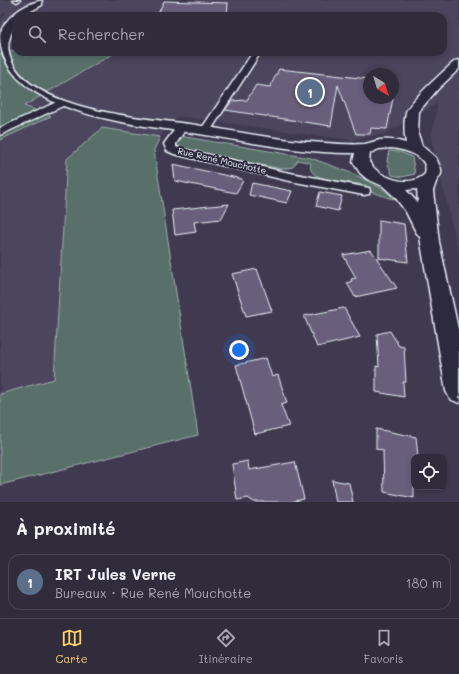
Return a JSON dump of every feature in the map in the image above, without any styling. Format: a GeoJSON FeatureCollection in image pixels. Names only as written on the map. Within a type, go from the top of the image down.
{"type":"FeatureCollection","features":[{"type":"Feature","properties":{"kind":"street"},"geometry":{"type":"LineString","coordinates":[[17,12],[18,1],[43,2],[25,8],[20,12]]}},
{"type":"Feature","properties":{"kind":"street"},"geometry":{"type":"LineString","coordinates":[[12,22],[4,39],[3,47],[5,59],[22,82],[39,94],[61,103],[100,114],[297,145],[340,149],[404,146],[420,152]]}},
{"type":"Feature","properties":{"kind":"street"},"geometry":{"type":"LineString","coordinates":[[205,131],[254,56]]}},
{"type":"Feature","properties":{"kind":"street"},"geometry":{"type":"LineString","coordinates":[[459,63],[434,86],[413,111],[411,134],[415,147],[428,158],[433,166],[434,173],[428,180],[425,191],[430,242],[459,391]]}},
{"type":"Feature","properties":{"kind":"street"},"geometry":{"type":"LineString","coordinates":[[0,132],[61,103]]}},
{"type":"Feature","properties":{"kind":"street"},"geometry":{"type":"LineString","coordinates":[[363,166],[361,156],[374,147],[399,134],[412,123]]}},
{"type":"Feature","properties":{"kind":"street","name":"Rue René Mouchotte"},"geometry":{"type":"LineString","coordinates":[[182,127],[170,144],[171,149],[174,151],[364,191]]}},
{"type":"Feature","properties":{"kind":"street"},"geometry":{"type":"LineString","coordinates":[[297,145],[363,166],[373,175],[389,182],[411,185],[428,180]]}},
{"type":"Feature","properties":{"kind":"street"},"geometry":{"type":"LineString","coordinates":[[299,178],[302,165]]}},
{"type":"Feature","properties":{"kind":"street"},"geometry":{"type":"LineString","coordinates":[[389,182],[407,199],[418,215],[430,242]]}},
{"type":"Feature","properties":{"kind":"shaded area"},"geometry":{"type":"Polygon","coordinates":[[[0,0],[459,0],[459,254],[431,137],[438,103],[385,134],[349,140],[177,116],[160,137],[102,128],[67,160],[54,379],[0,394],[0,140],[50,116],[24,106],[109,56],[447,56],[447,12],[12,12],[12,51],[0,54],[0,22],[7,11],[0,16],[0,0]]]}},
{"type":"Feature","properties":{"kind":"green space"},"geometry":{"type":"Polygon","coordinates":[[[12,51],[12,56],[109,56],[24,106],[51,116],[0,140],[0,54],[12,51]]]}},
{"type":"Feature","properties":{"kind":"green space"},"geometry":{"type":"Polygon","coordinates":[[[102,128],[160,137],[154,150],[198,435],[0,485],[0,394],[54,379],[67,159],[102,128]]]}},
{"type":"Feature","properties":{"kind":"green space"},"geometry":{"type":"Polygon","coordinates":[[[179,136],[311,158],[354,174],[383,189],[395,199],[365,190],[366,185],[331,180],[318,176],[312,171],[310,167],[311,163],[298,160],[293,167],[282,169],[183,149],[175,145],[179,136]]]}},
{"type":"Feature","properties":{"kind":"green space"},"geometry":{"type":"Polygon","coordinates":[[[389,151],[400,152],[412,157],[415,174],[402,177],[392,175],[387,161],[389,151]]]}},
{"type":"Feature","properties":{"kind":"building"},"geometry":{"type":"Polygon","coordinates":[[[164,1],[228,3],[227,12],[159,12],[164,1]]]}},
{"type":"Feature","properties":{"kind":"building"},"geometry":{"type":"Polygon","coordinates":[[[279,69],[363,78],[363,104],[392,104],[387,129],[371,128],[370,134],[356,134],[338,85],[331,126],[225,110],[232,101],[247,100],[256,85],[270,87],[279,69]]]}},
{"type":"Feature","properties":{"kind":"building"},"geometry":{"type":"Polygon","coordinates":[[[173,164],[242,179],[243,181],[236,193],[175,181],[173,164]]]}},
{"type":"Feature","properties":{"kind":"building"},"geometry":{"type":"Polygon","coordinates":[[[252,183],[292,191],[287,203],[249,195],[252,183]]]}},
{"type":"Feature","properties":{"kind":"building"},"geometry":{"type":"Polygon","coordinates":[[[320,192],[342,196],[338,211],[316,206],[320,192]]]}},
{"type":"Feature","properties":{"kind":"building"},"geometry":{"type":"Polygon","coordinates":[[[229,204],[221,219],[194,222],[196,232],[175,235],[172,210],[229,204]]]}},
{"type":"Feature","properties":{"kind":"building"},"geometry":{"type":"Polygon","coordinates":[[[379,220],[404,224],[408,262],[379,258],[379,220]]]}},
{"type":"Feature","properties":{"kind":"building"},"geometry":{"type":"Polygon","coordinates":[[[371,250],[397,288],[355,297],[347,283],[352,281],[351,279],[356,278],[343,255],[371,250]]]}},
{"type":"Feature","properties":{"kind":"building"},"geometry":{"type":"Polygon","coordinates":[[[257,269],[272,311],[246,316],[232,274],[257,269]]]}},
{"type":"Feature","properties":{"kind":"building"},"geometry":{"type":"Polygon","coordinates":[[[344,308],[360,337],[317,347],[304,316],[344,308]]]}},
{"type":"Feature","properties":{"kind":"building"},"geometry":{"type":"Polygon","coordinates":[[[390,331],[399,346],[404,347],[406,382],[403,382],[404,397],[376,392],[376,366],[379,367],[377,334],[390,331]]]}},
{"type":"Feature","properties":{"kind":"building"},"geometry":{"type":"Polygon","coordinates":[[[266,358],[272,377],[278,375],[287,403],[281,405],[289,426],[255,434],[236,365],[266,358]]]}},
{"type":"Feature","properties":{"kind":"building"},"geometry":{"type":"Polygon","coordinates":[[[376,429],[416,437],[418,454],[411,454],[411,490],[414,490],[414,498],[384,492],[383,450],[376,449],[376,429]]]}},
{"type":"Feature","properties":{"kind":"building"},"geometry":{"type":"Polygon","coordinates":[[[248,461],[249,470],[295,462],[304,499],[290,502],[254,502],[248,498],[237,500],[232,464],[248,461]]]}},
{"type":"Feature","properties":{"kind":"building"},"geometry":{"type":"Polygon","coordinates":[[[332,480],[349,483],[353,502],[336,502],[332,480]]]}},
{"type":"Feature","properties":{"kind":"place","name":"IRT Jules Verne"},"geometry":{"type":"Point","coordinates":[310,92]}}]}
